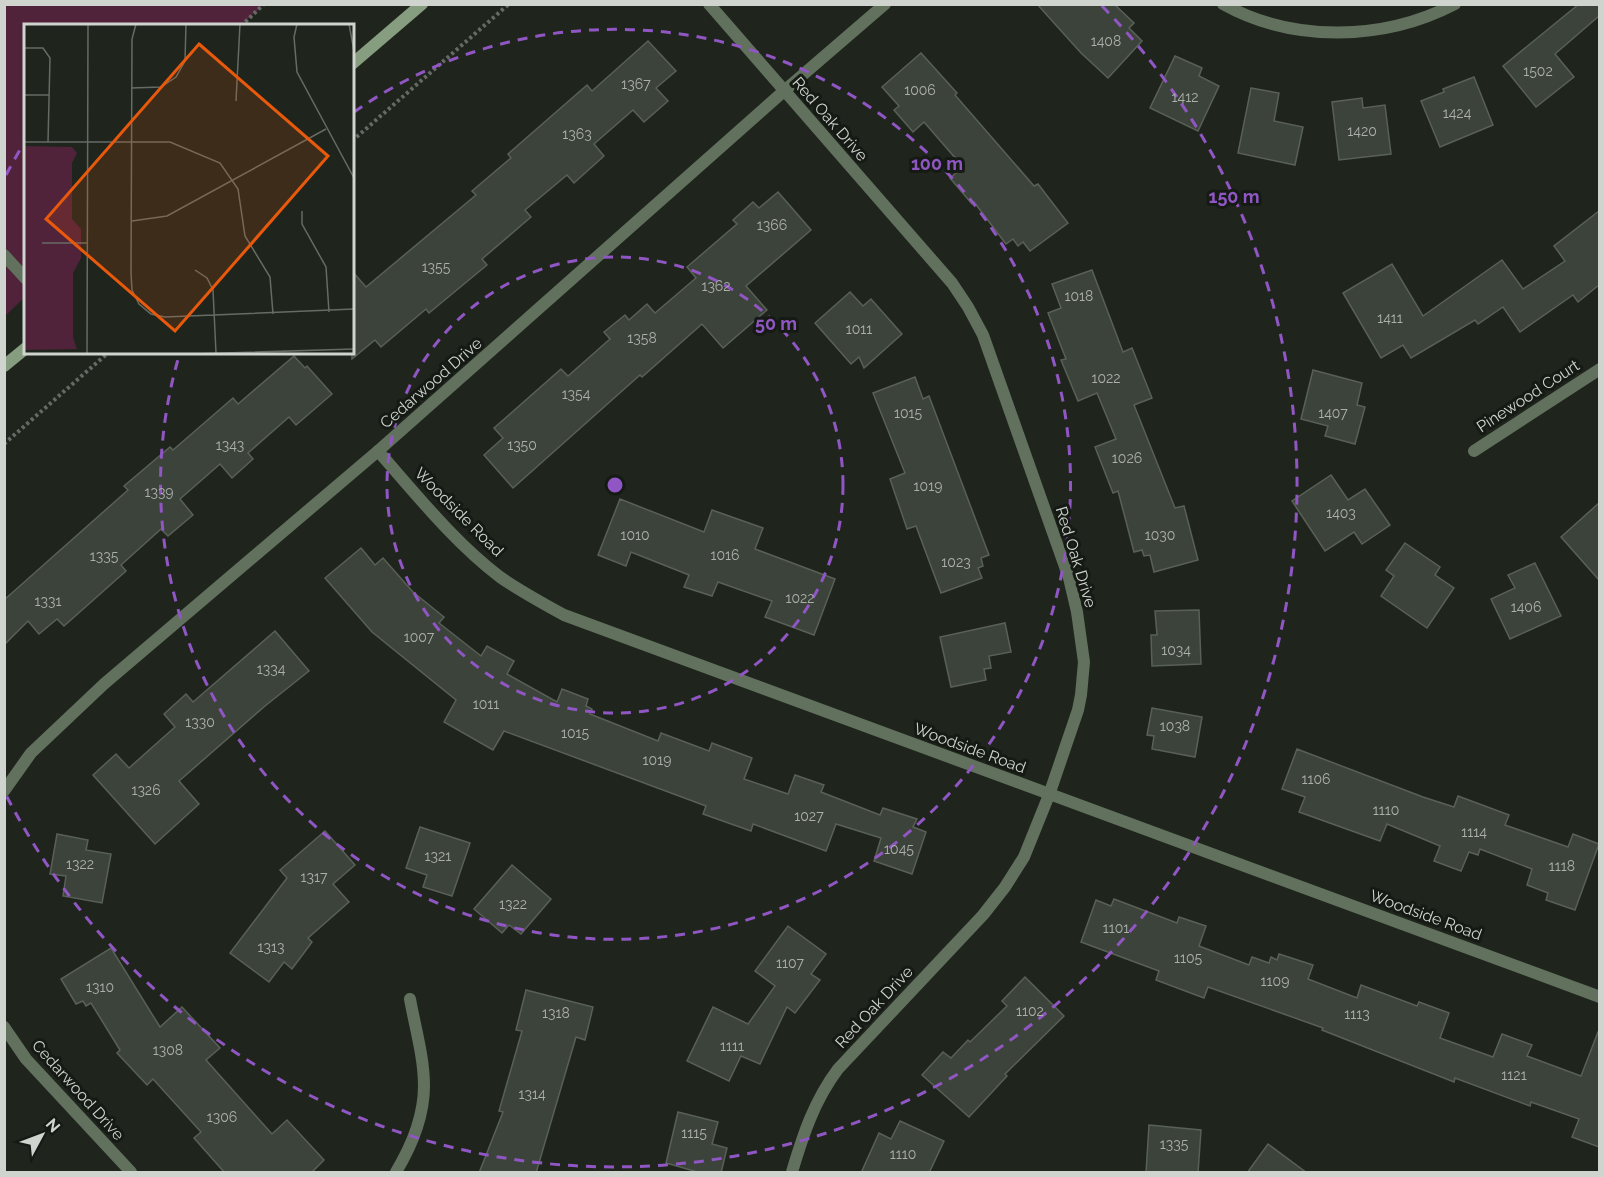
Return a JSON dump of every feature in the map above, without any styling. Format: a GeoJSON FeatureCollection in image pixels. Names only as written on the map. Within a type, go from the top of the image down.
{"type":"FeatureCollection","features":[{"type":"Feature","properties":{"kind":"main road"},"geometry":{"type":"LineString","coordinates":[[354,62],[422,4]]}},
{"type":"Feature","properties":{"kind":"main road"},"geometry":{"type":"LineString","coordinates":[[4,366],[24,350]]}},
{"type":"Feature","properties":{"kind":"street","name":"Red Oak Drive"},"geometry":{"type":"LineString","coordinates":[[709,4],[952,283],[968,307],[983,335],[1069,578],[1084,662],[1078,710],[1049,795],[1024,857],[983,915],[846,1060],[826,1086],[808,1120],[792,1173]]}},
{"type":"Feature","properties":{"kind":"street","name":"Cedarwood Drive"},"geometry":{"type":"LineString","coordinates":[[4,791],[31,753],[104,684],[378,451],[885,4]]}},
{"type":"Feature","properties":{"kind":"street"},"geometry":{"type":"LineString","coordinates":[[1222,4],[1275,25],[1328,33],[1359,32],[1400,26],[1455,4]]}},
{"type":"Feature","properties":{"kind":"street"},"geometry":{"type":"LineString","coordinates":[[4,255],[24,277]]}},
{"type":"Feature","properties":{"kind":"street","name":"Pinewood Court"},"geometry":{"type":"LineString","coordinates":[[1473,451],[1599,369]]}},
{"type":"Feature","properties":{"kind":"street","name":"Woodside Road"},"geometry":{"type":"LineString","coordinates":[[378,451],[478,558],[521,591],[564,615],[1599,997]]}},
{"type":"Feature","properties":{"kind":"street"},"geometry":{"type":"LineString","coordinates":[[396,1173],[418,1123],[423,1093],[422,1068],[410,999]]}},
{"type":"Feature","properties":{"kind":"street","name":"Cedarwood Drive"},"geometry":{"type":"LineString","coordinates":[[4,1027],[26,1059],[130,1173]]}},
{"type":"Feature","properties":{"kind":"path"},"geometry":{"type":"LineString","coordinates":[[243,24],[264,4]]}},
{"type":"Feature","properties":{"kind":"path"},"geometry":{"type":"LineString","coordinates":[[354,139],[509,4]]}},
{"type":"Feature","properties":{"kind":"path"},"geometry":{"type":"LineString","coordinates":[[4,444],[107,354]]}},
{"type":"Feature","properties":{"kind":"shaded area"},"geometry":{"type":"Polygon","coordinates":[[[5,5],[264,5],[242,24],[24,24],[24,298],[5,316],[5,5]]]}},
{"type":"Feature","properties":{"kind":"building"},"geometry":{"type":"Polygon","coordinates":[[[1037,4],[1114,4],[1134,23],[1129,28],[1142,41],[1108,78],[1081,53],[1037,4]]]}},
{"type":"Feature","properties":{"kind":"building"},"geometry":{"type":"Polygon","coordinates":[[[1579,4],[1599,4],[1599,16],[1555,54],[1574,77],[1536,107],[1503,66],[1579,4]]]}},
{"type":"Feature","properties":{"kind":"building"},"geometry":{"type":"Polygon","coordinates":[[[648,41],[676,71],[656,88],[668,101],[644,122],[633,110],[594,144],[604,156],[574,183],[567,175],[525,210],[531,217],[482,259],[487,265],[429,313],[426,309],[381,347],[375,340],[352,359],[352,354],[354,354],[354,273],[366,287],[476,195],[472,191],[511,158],[508,154],[587,85],[592,91],[648,41]]]}},
{"type":"Feature","properties":{"kind":"building"},"geometry":{"type":"Polygon","coordinates":[[[921,53],[1034,186],[1038,184],[1068,223],[1030,251],[1023,242],[1018,246],[1013,239],[1006,244],[974,202],[972,204],[950,178],[963,167],[924,122],[913,132],[894,110],[899,106],[882,87],[921,53]]]}},
{"type":"Feature","properties":{"kind":"building"},"geometry":{"type":"Polygon","coordinates":[[[1175,56],[1202,68],[1199,76],[1219,86],[1198,131],[1150,108],[1175,56]]]}},
{"type":"Feature","properties":{"kind":"building"},"geometry":{"type":"Polygon","coordinates":[[[1474,77],[1493,125],[1440,147],[1421,101],[1444,92],[1443,89],[1474,77]]]}},
{"type":"Feature","properties":{"kind":"building"},"geometry":{"type":"Polygon","coordinates":[[[1251,88],[1279,93],[1274,121],[1303,127],[1295,165],[1238,153],[1251,88]]]}},
{"type":"Feature","properties":{"kind":"building"},"geometry":{"type":"Polygon","coordinates":[[[1362,98],[1363,108],[1385,105],[1391,154],[1339,160],[1332,102],[1362,98]]]}},
{"type":"Feature","properties":{"kind":"building"},"geometry":{"type":"Polygon","coordinates":[[[778,192],[811,230],[746,286],[767,310],[723,348],[702,324],[642,377],[640,375],[513,488],[484,455],[503,438],[494,428],[561,369],[568,376],[610,339],[604,332],[625,315],[629,320],[647,304],[655,313],[696,278],[687,267],[737,224],[733,220],[753,202],[759,208],[778,192]]]}},
{"type":"Feature","properties":{"kind":"building"},"geometry":{"type":"Polygon","coordinates":[[[1599,211],[1599,285],[1578,302],[1573,295],[1520,332],[1503,307],[1478,324],[1475,320],[1411,358],[1403,345],[1381,358],[1343,293],[1392,264],[1423,316],[1502,260],[1523,289],[1565,261],[1554,246],[1599,211]]]}},
{"type":"Feature","properties":{"kind":"building"},"geometry":{"type":"Polygon","coordinates":[[[1092,270],[1123,352],[1132,348],[1152,398],[1134,405],[1175,508],[1184,506],[1198,560],[1154,572],[1150,555],[1144,556],[1142,550],[1134,552],[1118,491],[1113,493],[1095,447],[1116,439],[1097,393],[1078,401],[1061,360],[1066,359],[1048,313],[1061,308],[1052,284],[1092,270]]]}},
{"type":"Feature","properties":{"kind":"building"},"geometry":{"type":"Polygon","coordinates":[[[850,292],[863,306],[871,299],[902,334],[864,368],[859,357],[851,364],[815,323],[850,292]]]}},
{"type":"Feature","properties":{"kind":"building"},"geometry":{"type":"Polygon","coordinates":[[[294,356],[305,368],[307,366],[332,394],[296,425],[289,417],[248,453],[253,459],[232,478],[220,464],[180,499],[193,515],[168,536],[161,529],[121,565],[126,571],[64,626],[57,619],[39,634],[28,621],[4,645],[4,600],[128,490],[124,486],[170,447],[173,450],[233,398],[238,404],[294,356]]]}},
{"type":"Feature","properties":{"kind":"building"},"geometry":{"type":"Polygon","coordinates":[[[1313,370],[1362,383],[1357,405],[1365,407],[1355,444],[1325,436],[1328,426],[1301,419],[1313,370]]]}},
{"type":"Feature","properties":{"kind":"building"},"geometry":{"type":"Polygon","coordinates":[[[915,377],[923,399],[929,396],[989,555],[981,558],[983,566],[978,568],[982,578],[941,593],[916,526],[907,529],[890,479],[905,473],[873,393],[915,377]]]}},
{"type":"Feature","properties":{"kind":"building"},"geometry":{"type":"Polygon","coordinates":[[[1331,475],[1348,500],[1365,489],[1390,525],[1362,544],[1354,532],[1325,551],[1292,501],[1331,475]]]}},
{"type":"Feature","properties":{"kind":"building"},"geometry":{"type":"Polygon","coordinates":[[[620,499],[704,532],[712,510],[763,528],[755,549],[835,579],[814,635],[765,617],[772,601],[718,582],[712,596],[684,587],[689,575],[631,552],[626,566],[598,555],[620,499]]]}},
{"type":"Feature","properties":{"kind":"building"},"geometry":{"type":"Polygon","coordinates":[[[1599,503],[1599,580],[1561,537],[1599,503]]]}},
{"type":"Feature","properties":{"kind":"building"},"geometry":{"type":"Polygon","coordinates":[[[1405,543],[1440,567],[1435,575],[1454,588],[1427,628],[1381,596],[1394,576],[1386,570],[1405,543]]]}},
{"type":"Feature","properties":{"kind":"building"},"geometry":{"type":"Polygon","coordinates":[[[361,548],[375,565],[383,558],[413,592],[444,617],[439,623],[481,656],[487,646],[514,661],[507,674],[557,702],[562,689],[588,699],[586,706],[592,709],[590,714],[658,741],[661,733],[709,751],[712,743],[752,758],[744,779],[788,794],[795,775],[824,785],[821,792],[880,815],[883,808],[917,819],[913,827],[926,832],[912,874],[874,861],[881,838],[836,824],[826,851],[753,824],[751,831],[703,814],[706,806],[504,731],[493,750],[444,722],[456,700],[372,632],[325,578],[361,548]]]}},
{"type":"Feature","properties":{"kind":"building"},"geometry":{"type":"Polygon","coordinates":[[[1535,563],[1561,616],[1510,639],[1491,599],[1515,588],[1508,575],[1535,563]]]}},
{"type":"Feature","properties":{"kind":"building"},"geometry":{"type":"Polygon","coordinates":[[[1199,610],[1201,664],[1152,666],[1151,635],[1157,635],[1155,611],[1199,610]]]}},
{"type":"Feature","properties":{"kind":"building"},"geometry":{"type":"Polygon","coordinates":[[[1005,623],[1011,652],[989,656],[991,668],[984,669],[986,680],[951,687],[940,637],[1005,623]]]}},
{"type":"Feature","properties":{"kind":"building"},"geometry":{"type":"Polygon","coordinates":[[[275,631],[309,671],[179,781],[199,804],[155,844],[93,775],[116,754],[129,768],[175,727],[164,714],[186,694],[193,702],[275,631]]]}},
{"type":"Feature","properties":{"kind":"building"},"geometry":{"type":"Polygon","coordinates":[[[1152,708],[1202,717],[1195,757],[1152,749],[1154,736],[1147,735],[1152,708]]]}},
{"type":"Feature","properties":{"kind":"building"},"geometry":{"type":"Polygon","coordinates":[[[1297,749],[1454,807],[1458,796],[1509,815],[1505,825],[1568,847],[1573,834],[1599,844],[1575,910],[1546,900],[1548,893],[1527,885],[1532,869],[1480,849],[1478,855],[1469,852],[1461,871],[1434,861],[1440,846],[1387,824],[1380,841],[1299,812],[1305,797],[1282,789],[1297,749]]]}},
{"type":"Feature","properties":{"kind":"building"},"geometry":{"type":"Polygon","coordinates":[[[420,827],[470,843],[452,896],[423,887],[427,875],[406,868],[420,827]]]}},
{"type":"Feature","properties":{"kind":"building"},"geometry":{"type":"Polygon","coordinates":[[[325,831],[355,865],[333,884],[349,902],[308,938],[312,942],[292,969],[284,962],[269,982],[230,953],[287,878],[280,870],[325,831]]]}},
{"type":"Feature","properties":{"kind":"building"},"geometry":{"type":"Polygon","coordinates":[[[57,834],[88,840],[86,850],[111,854],[102,903],[63,896],[66,876],[50,874],[57,834]]]}},
{"type":"Feature","properties":{"kind":"building"},"geometry":{"type":"Polygon","coordinates":[[[512,865],[551,899],[521,934],[509,925],[502,933],[474,909],[512,865]]]}},
{"type":"Feature","properties":{"kind":"building"},"geometry":{"type":"Polygon","coordinates":[[[1114,899],[1177,923],[1179,917],[1206,926],[1199,946],[1249,965],[1252,957],[1269,963],[1271,957],[1277,960],[1279,954],[1313,965],[1308,979],[1357,998],[1361,985],[1417,1006],[1419,1002],[1449,1013],[1440,1038],[1493,1057],[1502,1034],[1532,1045],[1527,1056],[1581,1076],[1599,1032],[1599,1147],[1572,1137],[1579,1119],[1531,1102],[1530,1106],[1455,1078],[1454,1082],[1322,1030],[1323,1028],[1208,987],[1204,998],[1156,980],[1159,971],[1081,942],[1096,900],[1111,906],[1114,899]]]}},
{"type":"Feature","properties":{"kind":"building"},"geometry":{"type":"Polygon","coordinates":[[[788,926],[826,954],[811,974],[820,980],[795,1013],[787,1007],[760,1064],[741,1056],[729,1081],[687,1061],[713,1007],[748,1024],[775,986],[755,971],[788,926]]]}},
{"type":"Feature","properties":{"kind":"building"},"geometry":{"type":"Polygon","coordinates":[[[111,948],[160,1027],[182,1007],[220,1048],[206,1060],[272,1134],[287,1120],[324,1160],[311,1173],[225,1173],[194,1138],[201,1132],[153,1079],[147,1085],[117,1053],[120,1050],[91,1003],[86,1006],[83,1001],[76,1004],[61,979],[111,948]]]}},
{"type":"Feature","properties":{"kind":"building"},"geometry":{"type":"Polygon","coordinates":[[[1025,977],[1064,1016],[1005,1074],[1007,1076],[969,1117],[922,1075],[943,1052],[951,1058],[968,1040],[970,1042],[1007,1006],[1002,1001],[1025,977]]]}},
{"type":"Feature","properties":{"kind":"building"},"geometry":{"type":"Polygon","coordinates":[[[526,990],[593,1007],[585,1040],[576,1037],[536,1173],[479,1173],[503,1112],[499,1111],[522,1031],[516,1030],[526,990]]]}},
{"type":"Feature","properties":{"kind":"building"},"geometry":{"type":"Polygon","coordinates":[[[678,1112],[718,1122],[712,1144],[727,1148],[721,1173],[701,1173],[666,1163],[678,1112]]]}},
{"type":"Feature","properties":{"kind":"building"},"geometry":{"type":"Polygon","coordinates":[[[900,1121],[944,1141],[929,1173],[861,1173],[879,1133],[891,1139],[900,1121]]]}},
{"type":"Feature","properties":{"kind":"building"},"geometry":{"type":"Polygon","coordinates":[[[1149,1125],[1201,1130],[1198,1173],[1146,1173],[1149,1125]]]}},
{"type":"Feature","properties":{"kind":"building"},"geometry":{"type":"Polygon","coordinates":[[[1268,1144],[1307,1173],[1247,1173],[1268,1144]]]}}]}
